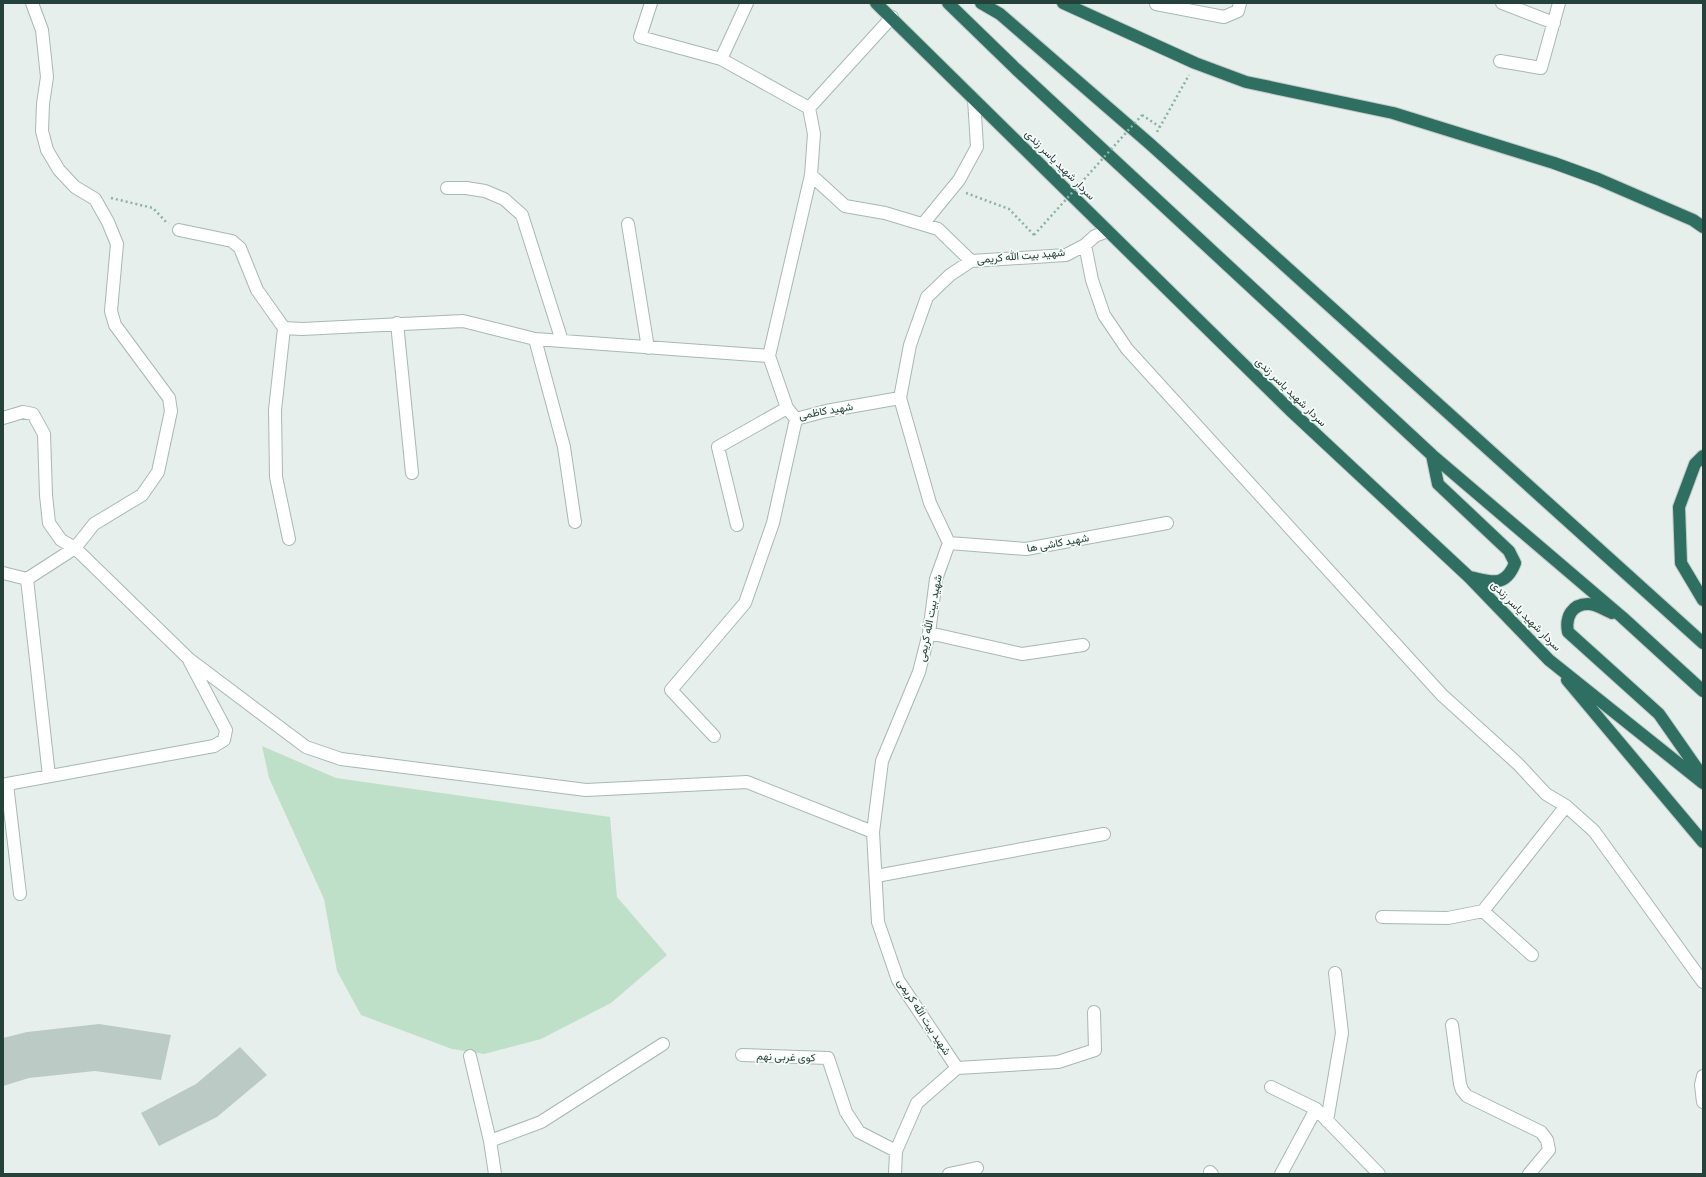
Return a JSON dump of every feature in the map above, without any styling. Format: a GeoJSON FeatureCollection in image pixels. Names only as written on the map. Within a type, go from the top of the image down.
{"type":"FeatureCollection","features":[{"type":"Feature","properties":{"kind":"highway","name":"سردار شهید یاسر زندی"},"geometry":{"type":"LineString","coordinates":[[876,3],[892,17],[1290,410],[1469,577],[1549,660],[1703,783]]}},
{"type":"Feature","properties":{"kind":"highway"},"geometry":{"type":"LineString","coordinates":[[948,3],[1016,69],[1432,455],[1622,617],[1703,691]]}},
{"type":"Feature","properties":{"kind":"highway"},"geometry":{"type":"LineString","coordinates":[[981,3],[1000,14],[1150,144],[1703,643]]}},
{"type":"Feature","properties":{"kind":"highway"},"geometry":{"type":"LineString","coordinates":[[1063,3],[1195,63],[1246,82],[1393,113],[1554,163],[1598,179],[1693,220],[1703,227]]}},
{"type":"Feature","properties":{"kind":"highway"},"geometry":{"type":"LineString","coordinates":[[1432,455],[1438,484],[1509,551],[1515,563],[1511,574],[1504,580],[1490,581],[1469,577]]}},
{"type":"Feature","properties":{"kind":"highway"},"geometry":{"type":"LineString","coordinates":[[1703,456],[1695,464],[1679,507],[1681,564],[1703,600]]}},
{"type":"Feature","properties":{"kind":"highway"},"geometry":{"type":"LineString","coordinates":[[1622,617],[1590,604],[1585,604],[1573,609],[1568,617],[1568,632],[1659,714],[1703,777]]}},
{"type":"Feature","properties":{"kind":"highway"},"geometry":{"type":"LineString","coordinates":[[1549,660],[1703,842]]}},
{"type":"Feature","properties":{"kind":"street"},"geometry":{"type":"LineString","coordinates":[[3,573],[27,579],[75,548],[94,524],[142,495],[158,472],[171,412],[169,398],[115,325],[111,311],[117,244],[108,222],[95,199],[75,187],[59,170],[47,150],[42,131],[43,104],[47,77],[42,30],[32,3]]}},
{"type":"Feature","properties":{"kind":"street"},"geometry":{"type":"LineString","coordinates":[[651,3],[640,37],[721,59],[809,108]]}},
{"type":"Feature","properties":{"kind":"street"},"geometry":{"type":"LineString","coordinates":[[721,59],[747,3]]}},
{"type":"Feature","properties":{"kind":"street"},"geometry":{"type":"LineString","coordinates":[[1156,4],[1224,17],[1238,12],[1240,3]]}},
{"type":"Feature","properties":{"kind":"street"},"geometry":{"type":"LineString","coordinates":[[1502,3],[1554,23]]}},
{"type":"Feature","properties":{"kind":"street"},"geometry":{"type":"LineString","coordinates":[[1500,61],[1541,68],[1559,3]]}},
{"type":"Feature","properties":{"kind":"street"},"geometry":{"type":"LineString","coordinates":[[809,108],[892,17]]}},
{"type":"Feature","properties":{"kind":"street"},"geometry":{"type":"LineString","coordinates":[[923,224],[959,180],[977,147],[974,99]]}},
{"type":"Feature","properties":{"kind":"street"},"geometry":{"type":"LineString","coordinates":[[284,328],[302,329],[397,323],[463,321],[535,339],[769,356],[811,175],[814,134],[809,108]]}},
{"type":"Feature","properties":{"kind":"street"},"geometry":{"type":"LineString","coordinates":[[811,175],[845,206],[885,213],[938,229],[971,261]]}},
{"type":"Feature","properties":{"kind":"street"},"geometry":{"type":"LineString","coordinates":[[447,188],[466,188],[485,191],[504,199],[522,216],[562,341]]}},
{"type":"Feature","properties":{"kind":"street"},"geometry":{"type":"LineString","coordinates":[[628,224],[648,348]]}},
{"type":"Feature","properties":{"kind":"street"},"geometry":{"type":"LineString","coordinates":[[179,230],[232,241],[240,248],[258,290],[284,328],[274,410],[276,477],[289,539]]}},
{"type":"Feature","properties":{"kind":"street","name":"شهید بیت الله کریمی"},"geometry":{"type":"LineString","coordinates":[[895,1174],[896,1152],[918,1102],[957,1068],[898,980],[878,922],[873,832],[882,761],[919,672],[929,633],[936,579],[949,543],[930,502],[900,398],[910,345],[927,297],[950,275],[971,261],[1066,255],[1085,245],[1095,236],[1108,231]]}},
{"type":"Feature","properties":{"kind":"street"},"geometry":{"type":"LineString","coordinates":[[1085,245],[1092,280],[1104,315],[1127,349],[1442,696],[1518,764],[1546,794],[1566,806],[1594,831],[1703,982]]}},
{"type":"Feature","properties":{"kind":"street"},"geometry":{"type":"LineString","coordinates":[[397,323],[412,473]]}},
{"type":"Feature","properties":{"kind":"street"},"geometry":{"type":"LineString","coordinates":[[535,339],[564,447],[575,522]]}},
{"type":"Feature","properties":{"kind":"street","name":"شهید کاظمی"},"geometry":{"type":"LineString","coordinates":[[769,356],[787,408],[796,418],[826,411],[900,398]]}},
{"type":"Feature","properties":{"kind":"street"},"geometry":{"type":"LineString","coordinates":[[737,525],[718,447],[787,408]]}},
{"type":"Feature","properties":{"kind":"street"},"geometry":{"type":"LineString","coordinates":[[3,418],[23,412],[33,414],[44,434],[46,496],[49,523],[61,540],[75,548],[189,659],[306,747],[341,759],[586,790],[748,782],[873,832]]}},
{"type":"Feature","properties":{"kind":"street"},"geometry":{"type":"LineString","coordinates":[[714,736],[672,690],[745,603],[773,523],[796,418]]}},
{"type":"Feature","properties":{"kind":"street","name":"شهید کاشی ها"},"geometry":{"type":"LineString","coordinates":[[949,543],[1026,549],[1167,523]]}},
{"type":"Feature","properties":{"kind":"street"},"geometry":{"type":"LineString","coordinates":[[27,579],[49,776]]}},
{"type":"Feature","properties":{"kind":"street"},"geometry":{"type":"LineString","coordinates":[[929,633],[1022,654],[1083,645]]}},
{"type":"Feature","properties":{"kind":"street"},"geometry":{"type":"LineString","coordinates":[[20,894],[5,800],[7,784],[214,746],[224,740],[226,730],[189,659]]}},
{"type":"Feature","properties":{"kind":"street"},"geometry":{"type":"LineString","coordinates":[[1382,917],[1448,918],[1483,911],[1566,806]]}},
{"type":"Feature","properties":{"kind":"street"},"geometry":{"type":"LineString","coordinates":[[876,876],[1104,834]]}},
{"type":"Feature","properties":{"kind":"street"},"geometry":{"type":"LineString","coordinates":[[1483,911],[1532,955]]}},
{"type":"Feature","properties":{"kind":"street"},"geometry":{"type":"LineString","coordinates":[[1327,1121],[1342,1033],[1335,973]]}},
{"type":"Feature","properties":{"kind":"street"},"geometry":{"type":"LineString","coordinates":[[957,1068],[1058,1062],[1095,1050],[1094,1012]]}},
{"type":"Feature","properties":{"kind":"street"},"geometry":{"type":"LineString","coordinates":[[1452,1025],[1462,1090],[1467,1096],[1541,1132],[1547,1140],[1549,1150],[1529,1174]]}},
{"type":"Feature","properties":{"kind":"street"},"geometry":{"type":"LineString","coordinates":[[490,1141],[541,1122],[663,1044]]}},
{"type":"Feature","properties":{"kind":"street","name":"کوی غربی نهم"},"geometry":{"type":"LineString","coordinates":[[742,1055],[828,1058],[846,1112],[859,1132],[896,1152]]}},
{"type":"Feature","properties":{"kind":"street"},"geometry":{"type":"LineString","coordinates":[[470,1056],[490,1141],[495,1174]]}},
{"type":"Feature","properties":{"kind":"street"},"geometry":{"type":"LineString","coordinates":[[1703,1076],[1701,1085],[1703,1102]]}},
{"type":"Feature","properties":{"kind":"street"},"geometry":{"type":"LineString","coordinates":[[1271,1087],[1316,1110],[1379,1174]]}},
{"type":"Feature","properties":{"kind":"street"},"geometry":{"type":"LineString","coordinates":[[1281,1174],[1316,1110]]}},
{"type":"Feature","properties":{"kind":"street"},"geometry":{"type":"LineString","coordinates":[[949,1174],[977,1168]]}},
{"type":"Feature","properties":{"kind":"path"},"geometry":{"type":"LineString","coordinates":[[1150,144],[1195,63]]}},
{"type":"Feature","properties":{"kind":"path"},"geometry":{"type":"LineString","coordinates":[[952,188],[1009,210],[1034,235],[1142,115],[1160,127]]}},
{"type":"Feature","properties":{"kind":"path"},"geometry":{"type":"LineString","coordinates":[[104,196],[153,208],[166,223],[179,230]]}},
{"type":"Feature","properties":{"kind":"green space"},"geometry":{"type":"Polygon","coordinates":[[[262,746],[336,778],[610,817],[617,897],[667,955],[611,1003],[541,1039],[484,1054],[452,1049],[361,1015],[337,971],[324,899],[269,778],[262,746]]]}},
{"type":"Feature","properties":{"kind":"building"},"geometry":{"type":"Polygon","coordinates":[[[99,1024],[171,1035],[161,1080],[95,1071],[29,1078],[3,1086],[3,1038],[27,1032],[99,1024]]]}},
{"type":"Feature","properties":{"kind":"building"},"geometry":{"type":"Polygon","coordinates":[[[240,1047],[267,1075],[217,1117],[159,1146],[141,1113],[196,1084],[240,1047]]]}}]}
